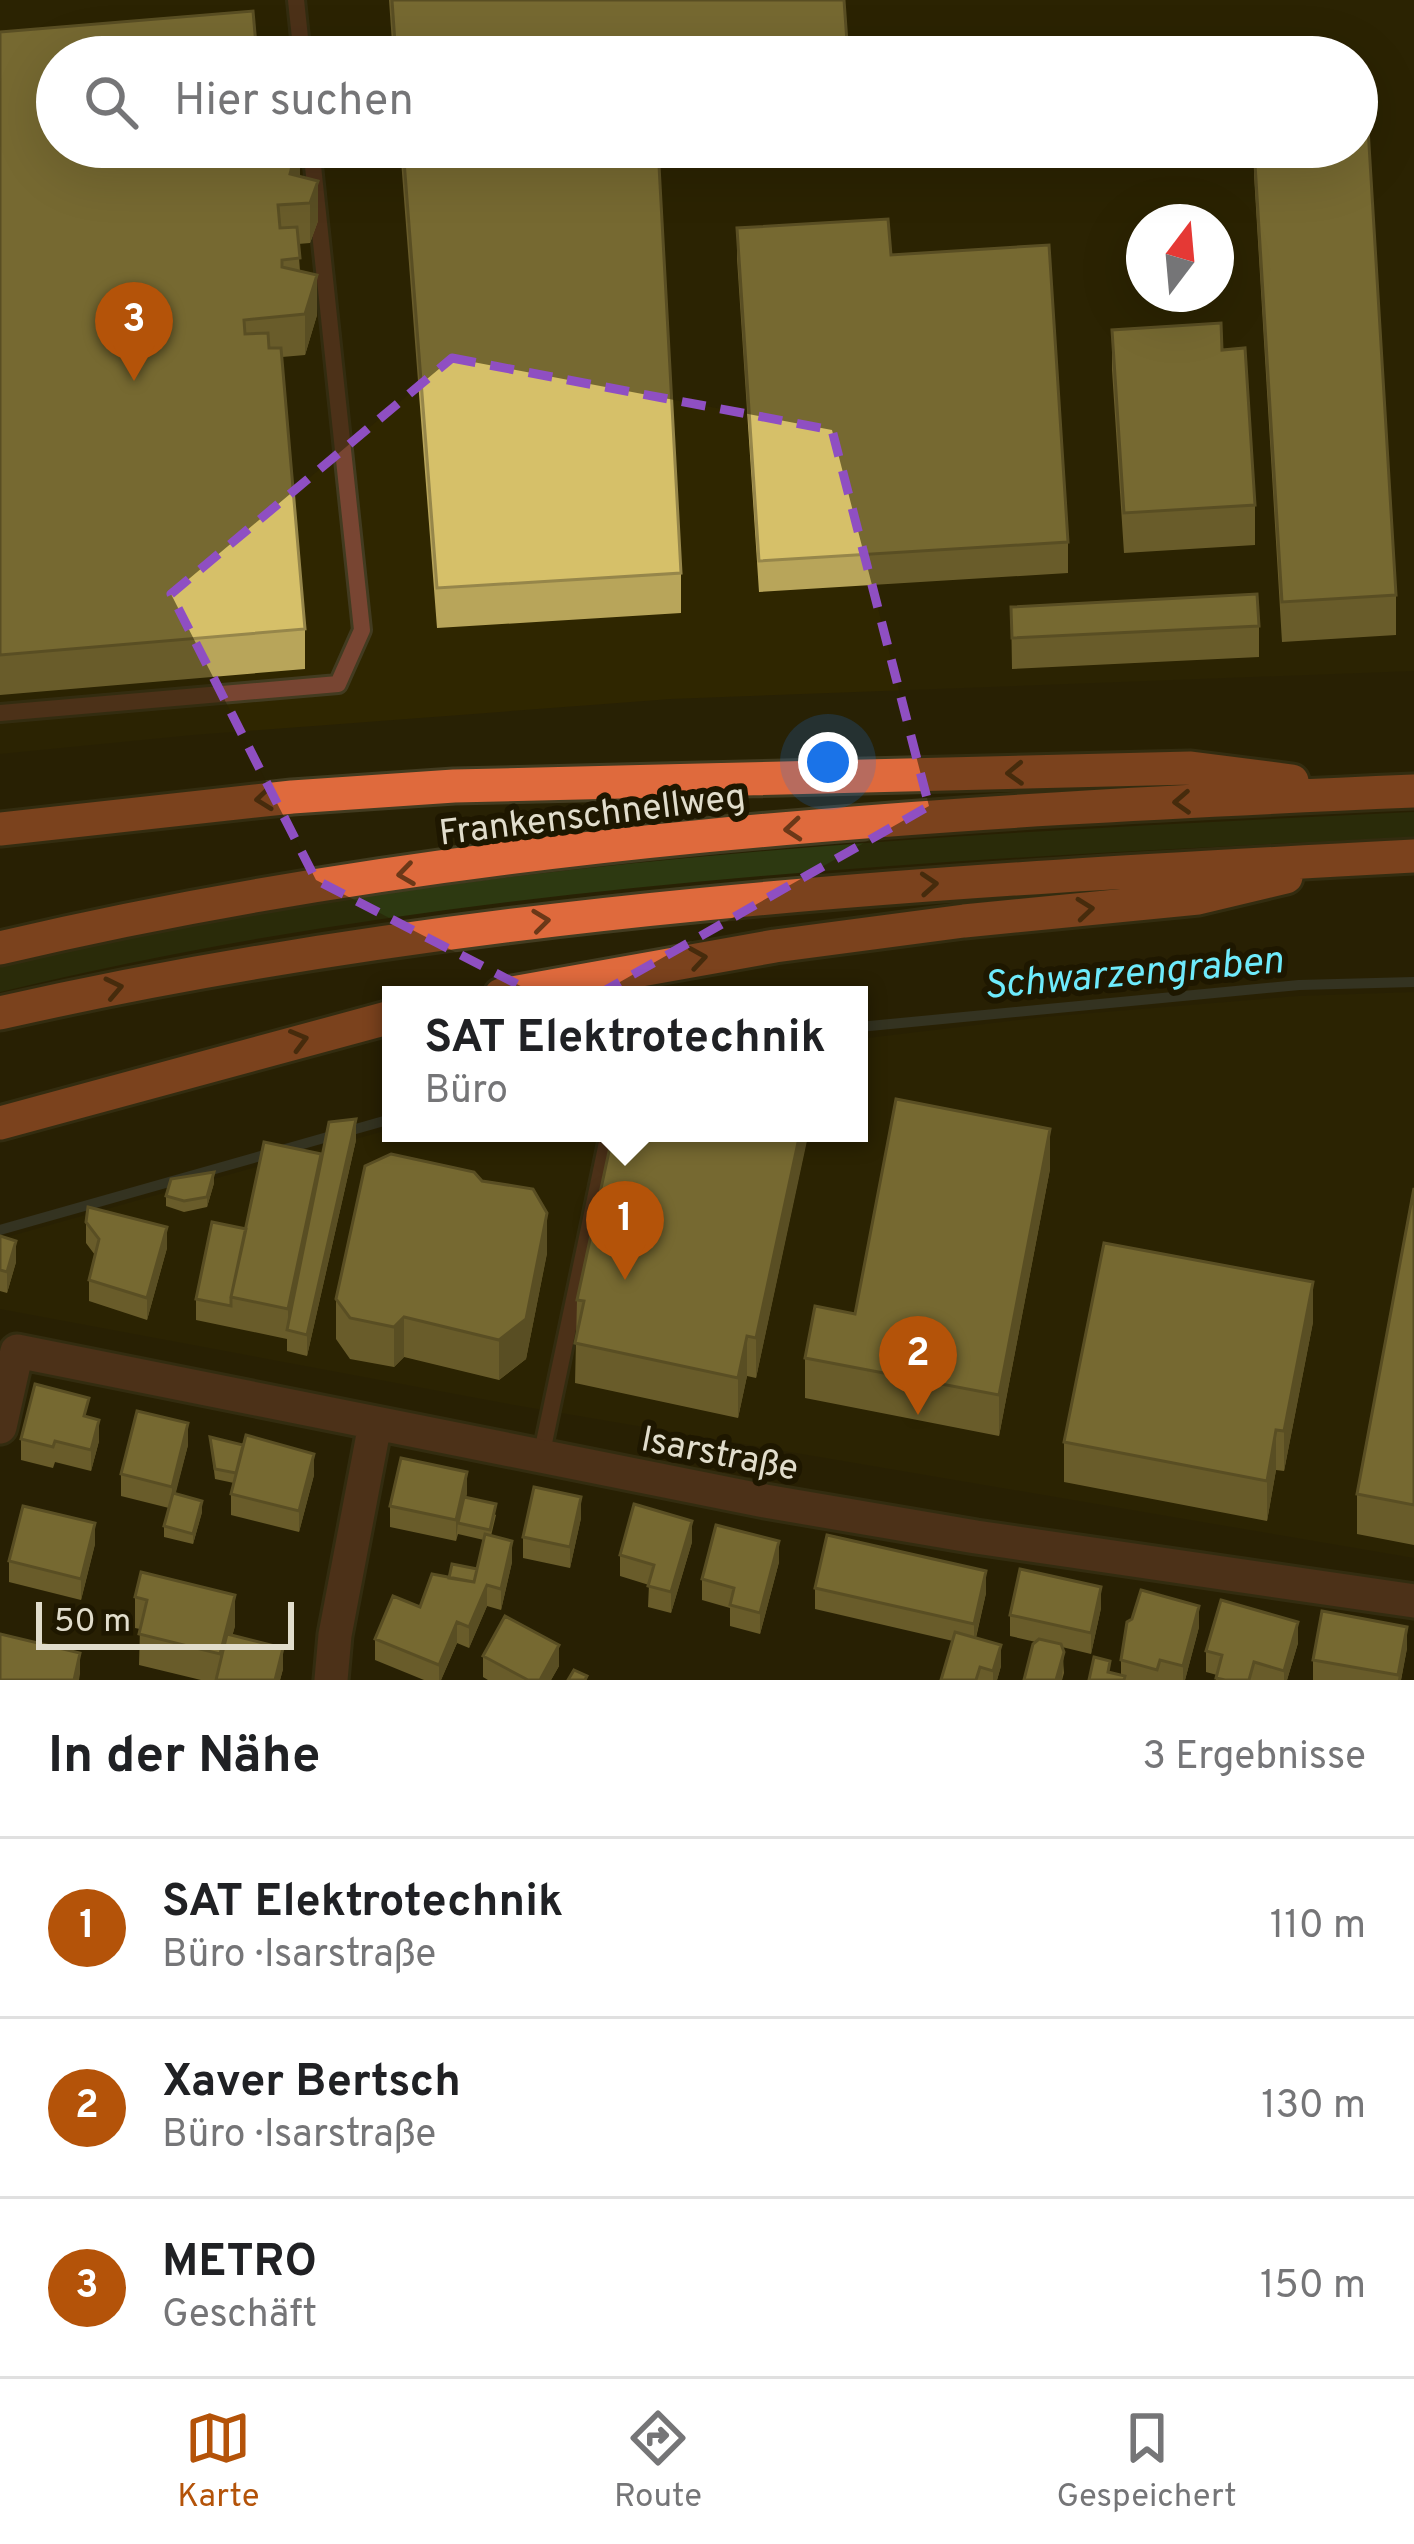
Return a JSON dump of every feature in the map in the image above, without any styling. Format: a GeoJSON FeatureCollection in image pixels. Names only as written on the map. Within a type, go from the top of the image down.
{"type":"FeatureCollection","features":[{"type":"Feature","properties":{"kind":"highway"},"geometry":{"type":"LineString","coordinates":[[0,829],[292,796],[548,781],[1191,769],[1398,792]]}},
{"type":"Feature","properties":{"kind":"highway","name":"Frankenschnellweg"},"geometry":{"type":"LineString","coordinates":[[0,948],[326,885],[610,847],[988,813],[1398,792]]}},
{"type":"Feature","properties":{"kind":"highway"},"geometry":{"type":"LineString","coordinates":[[0,1013],[306,953],[624,910],[1068,874],[1414,856]]}},
{"type":"Feature","properties":{"kind":"highway"},"geometry":{"type":"LineString","coordinates":[[551,986],[775,946],[1198,898],[1364,859]]}},
{"type":"Feature","properties":{"kind":"highway"},"geometry":{"type":"LineString","coordinates":[[0,1123],[382,1019]]}},
{"type":"Feature","properties":{"kind":"street","name":"Isarstraße"},"geometry":{"type":"LineString","coordinates":[[0,1427],[9,1349],[976,1538],[1414,1601]]}},
{"type":"Feature","properties":{"kind":"street"},"geometry":{"type":"LineString","coordinates":[[331,1680],[335,1635],[375,1424]]}},
{"type":"Feature","properties":{"kind":"lane"},"geometry":{"type":"LineString","coordinates":[[296,0],[300,36]]}},
{"type":"Feature","properties":{"kind":"lane"},"geometry":{"type":"LineString","coordinates":[[0,713],[338,684],[362,630],[313,168]]}},
{"type":"Feature","properties":{"kind":"lane"},"geometry":{"type":"LineString","coordinates":[[541,1456],[607,1142]]}},
{"type":"Feature","properties":{"kind":"highlighted area"},"geometry":{"type":"Polygon","coordinates":[[[452,358],[832,430],[929,806],[569,1011],[316,880],[171,594],[452,358]]]}},
{"type":"Feature","properties":{"kind":"shaded area"},"geometry":{"type":"Polygon","coordinates":[[[0,0],[1414,0],[1414,671],[671,699],[0,754],[0,0]]]}},
{"type":"Feature","properties":{"kind":"shaded area"},"geometry":{"type":"Polygon","coordinates":[[[1414,992],[1414,1558],[514,1405],[0,1309],[0,1239],[382,1132],[382,1142],[868,1142],[868,1038],[1044,1017],[1298,996],[1414,992]]]}},
{"type":"Feature","properties":{"kind":"green space"},"geometry":{"type":"Polygon","coordinates":[[[1414,812],[1414,837],[881,867],[526,900],[174,954],[0,992],[0,967],[174,929],[526,875],[881,842],[1414,812]]]}},
{"type":"Feature","properties":{"kind":"building"},"geometry":{"type":"Polygon","coordinates":[[[392,0],[844,0],[847,36],[395,36],[392,0]]]}},
{"type":"Feature","properties":{"kind":"building"},"geometry":{"type":"Polygon","coordinates":[[[253,11],[255,36],[36,36],[36,168],[292,168],[290,174],[318,181],[310,203],[278,205],[280,228],[297,227],[300,258],[282,260],[282,267],[317,275],[305,314],[244,320],[245,334],[268,333],[269,348],[281,348],[305,629],[0,655],[0,32],[253,11]]]}},
{"type":"Feature","properties":{"kind":"building"},"geometry":{"type":"Polygon","coordinates":[[[405,168],[659,168],[681,573],[437,588],[405,168]]]}},
{"type":"Feature","properties":{"kind":"building"},"geometry":{"type":"Polygon","coordinates":[[[1255,168],[1370,168],[1396,595],[1282,602],[1255,168]]]}},
{"type":"Feature","properties":{"kind":"building"},"geometry":{"type":"Polygon","coordinates":[[[888,219],[891,255],[1049,245],[1068,542],[759,561],[737,228],[888,219]]]}},
{"type":"Feature","properties":{"kind":"building"},"geometry":{"type":"Polygon","coordinates":[[[1221,323],[1222,350],[1245,348],[1255,505],[1124,513],[1112,330],[1221,323]]]}},
{"type":"Feature","properties":{"kind":"building"},"geometry":{"type":"Polygon","coordinates":[[[1257,594],[1259,626],[1012,638],[1011,607],[1257,594]]]}},
{"type":"Feature","properties":{"kind":"building"},"geometry":{"type":"Polygon","coordinates":[[[896,1099],[1050,1129],[999,1395],[805,1358],[815,1306],[855,1314],[896,1099]]]}},
{"type":"Feature","properties":{"kind":"building"},"geometry":{"type":"Polygon","coordinates":[[[356,1119],[307,1335],[287,1330],[329,1122],[356,1119]]]}},
{"type":"Feature","properties":{"kind":"building"},"geometry":{"type":"Polygon","coordinates":[[[264,1142],[321,1154],[288,1309],[231,1297],[264,1142]]]}},
{"type":"Feature","properties":{"kind":"building"},"geometry":{"type":"Polygon","coordinates":[[[611,1142],[798,1142],[756,1338],[747,1336],[738,1378],[575,1343],[584,1301],[577,1300],[611,1142]]]}},
{"type":"Feature","properties":{"kind":"building"},"geometry":{"type":"Polygon","coordinates":[[[391,1154],[474,1172],[482,1181],[533,1189],[547,1213],[526,1319],[499,1340],[404,1317],[394,1327],[350,1318],[336,1299],[365,1166],[391,1154]]]}},
{"type":"Feature","properties":{"kind":"building"},"geometry":{"type":"Polygon","coordinates":[[[214,1172],[207,1197],[184,1201],[166,1196],[171,1179],[214,1172]]]}},
{"type":"Feature","properties":{"kind":"building"},"geometry":{"type":"Polygon","coordinates":[[[1414,1188],[1414,1505],[1357,1494],[1414,1188]]]}},
{"type":"Feature","properties":{"kind":"building"},"geometry":{"type":"Polygon","coordinates":[[[88,1207],[167,1227],[147,1298],[89,1280],[99,1239],[86,1222],[88,1207]]]}},
{"type":"Feature","properties":{"kind":"building"},"geometry":{"type":"Polygon","coordinates":[[[212,1222],[246,1229],[231,1306],[196,1299],[212,1222]]]}},
{"type":"Feature","properties":{"kind":"building"},"geometry":{"type":"Polygon","coordinates":[[[0,1236],[16,1241],[7,1272],[0,1270],[0,1236]]]}},
{"type":"Feature","properties":{"kind":"building"},"geometry":{"type":"Polygon","coordinates":[[[1104,1243],[1313,1282],[1284,1431],[1276,1430],[1267,1481],[1064,1442],[1104,1243]]]}},
{"type":"Feature","properties":{"kind":"building"},"geometry":{"type":"Polygon","coordinates":[[[35,1384],[89,1398],[84,1416],[99,1420],[91,1450],[21,1439],[35,1384]]]}},
{"type":"Feature","properties":{"kind":"building"},"geometry":{"type":"Polygon","coordinates":[[[137,1411],[188,1423],[172,1487],[121,1474],[137,1411]]]}},
{"type":"Feature","properties":{"kind":"building"},"geometry":{"type":"Polygon","coordinates":[[[246,1435],[314,1454],[299,1511],[231,1494],[246,1435]]]}},
{"type":"Feature","properties":{"kind":"building"},"geometry":{"type":"Polygon","coordinates":[[[210,1437],[243,1445],[236,1473],[215,1469],[210,1437]]]}},
{"type":"Feature","properties":{"kind":"building"},"geometry":{"type":"Polygon","coordinates":[[[401,1458],[467,1472],[456,1520],[390,1506],[401,1458]]]}},
{"type":"Feature","properties":{"kind":"building"},"geometry":{"type":"Polygon","coordinates":[[[534,1487],[581,1497],[570,1547],[523,1537],[534,1487]]]}},
{"type":"Feature","properties":{"kind":"building"},"geometry":{"type":"Polygon","coordinates":[[[173,1493],[202,1501],[193,1534],[164,1526],[173,1493]]]}},
{"type":"Feature","properties":{"kind":"building"},"geometry":{"type":"Polygon","coordinates":[[[464,1497],[496,1504],[490,1530],[458,1523],[464,1497]]]}},
{"type":"Feature","properties":{"kind":"building"},"geometry":{"type":"Polygon","coordinates":[[[634,1504],[692,1521],[671,1592],[648,1586],[654,1565],[620,1555],[634,1504]]]}},
{"type":"Feature","properties":{"kind":"building"},"geometry":{"type":"Polygon","coordinates":[[[23,1506],[95,1523],[81,1579],[9,1561],[23,1506]]]}},
{"type":"Feature","properties":{"kind":"building"},"geometry":{"type":"Polygon","coordinates":[[[716,1525],[779,1541],[760,1613],[730,1605],[734,1588],[702,1579],[716,1525]]]}},
{"type":"Feature","properties":{"kind":"building"},"geometry":{"type":"Polygon","coordinates":[[[485,1534],[512,1541],[501,1589],[487,1585],[469,1627],[457,1622],[439,1665],[375,1639],[393,1596],[420,1607],[432,1574],[474,1582],[485,1534]]]}},
{"type":"Feature","properties":{"kind":"building"},"geometry":{"type":"Polygon","coordinates":[[[827,1535],[986,1571],[974,1624],[815,1588],[827,1535]]]}},
{"type":"Feature","properties":{"kind":"building"},"geometry":{"type":"Polygon","coordinates":[[[452,1564],[477,1569],[474,1582],[449,1578],[452,1564]]]}},
{"type":"Feature","properties":{"kind":"building"},"geometry":{"type":"Polygon","coordinates":[[[1020,1569],[1101,1587],[1091,1633],[1010,1615],[1020,1569]]]}},
{"type":"Feature","properties":{"kind":"building"},"geometry":{"type":"Polygon","coordinates":[[[141,1572],[235,1595],[220,1654],[139,1634],[147,1600],[135,1597],[141,1572]]]}},
{"type":"Feature","properties":{"kind":"building"},"geometry":{"type":"Polygon","coordinates":[[[1141,1590],[1199,1606],[1183,1666],[1160,1660],[1157,1670],[1121,1660],[1127,1622],[1141,1590]]]}},
{"type":"Feature","properties":{"kind":"building"},"geometry":{"type":"Polygon","coordinates":[[[1221,1600],[1298,1622],[1284,1671],[1254,1662],[1249,1680],[1216,1678],[1222,1655],[1206,1651],[1221,1600]]]}},
{"type":"Feature","properties":{"kind":"building"},"geometry":{"type":"Polygon","coordinates":[[[1322,1611],[1407,1627],[1398,1675],[1313,1660],[1322,1611]]]}},
{"type":"Feature","properties":{"kind":"building"},"geometry":{"type":"Polygon","coordinates":[[[505,1616],[559,1645],[540,1680],[528,1680],[483,1656],[505,1616]]]}},
{"type":"Feature","properties":{"kind":"building"},"geometry":{"type":"Polygon","coordinates":[[[955,1632],[1001,1645],[993,1671],[980,1667],[976,1680],[941,1680],[955,1632]]]}},
{"type":"Feature","properties":{"kind":"building"},"geometry":{"type":"Polygon","coordinates":[[[0,1634],[80,1653],[74,1680],[0,1680],[0,1634]]]}},
{"type":"Feature","properties":{"kind":"building"},"geometry":{"type":"Polygon","coordinates":[[[227,1634],[283,1648],[275,1680],[216,1680],[227,1634]]]}},
{"type":"Feature","properties":{"kind":"building"},"geometry":{"type":"Polygon","coordinates":[[[1039,1639],[1061,1644],[1064,1652],[1056,1680],[1024,1680],[1033,1644],[1039,1639]]]}},
{"type":"Feature","properties":{"kind":"building"},"geometry":{"type":"Polygon","coordinates":[[[1094,1657],[1110,1661],[1108,1672],[1125,1676],[1124,1680],[1089,1680],[1094,1657]]]}},
{"type":"Feature","properties":{"kind":"building"},"geometry":{"type":"Polygon","coordinates":[[[574,1670],[587,1676],[585,1680],[568,1680],[574,1670]]]}},
{"type":"Feature","properties":{"kind":"waterway","name":"Schwarzengraben"},"geometry":{"type":"LineString","coordinates":[[868,1026],[1299,985],[1414,982]]}},
{"type":"Feature","properties":{"kind":"waterway","name":"Schwarzengraben"},"geometry":{"type":"LineString","coordinates":[[0,1230],[382,1122]]}},
{"type":"Feature","properties":{"kind":"place","name":"METRO"},"geometry":{"type":"Point","coordinates":[134,381]}},
{"type":"Feature","properties":{"kind":"place","name":"SAT Elektrotechnik"},"geometry":{"type":"Point","coordinates":[625,1280]}},
{"type":"Feature","properties":{"kind":"place","name":"Xaver Bertsch"},"geometry":{"type":"Point","coordinates":[918,1415]}}]}
